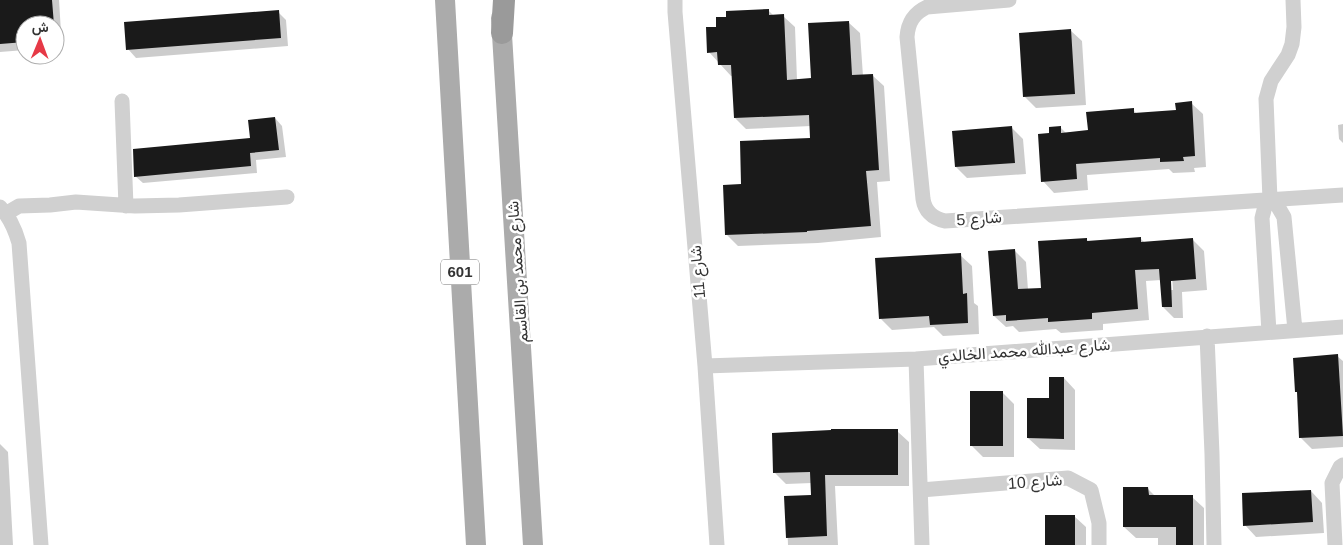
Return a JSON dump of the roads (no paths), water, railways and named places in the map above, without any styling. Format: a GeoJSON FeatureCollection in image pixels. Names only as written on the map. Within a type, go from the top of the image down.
{"type":"FeatureCollection","features":[{"type":"Feature","properties":{"kind":"highway"},"geometry":{"type":"LineString","coordinates":[[502,34],[504,0]]}},
{"type":"Feature","properties":{"kind":"main road","name":"601"},"geometry":{"type":"LineString","coordinates":[[445,0],[476,545]]}},
{"type":"Feature","properties":{"kind":"main road","name":"شارع محمد بن القاسم"},"geometry":{"type":"LineString","coordinates":[[500,0],[533,545]]}},
{"type":"Feature","properties":{"kind":"street","name":"شارع 11"},"geometry":{"type":"LineString","coordinates":[[675,0],[705,366],[717,545]]}},
{"type":"Feature","properties":{"kind":"street","name":"شارع 5"},"geometry":{"type":"LineString","coordinates":[[1009,0],[927,7],[915,14],[907,29],[923,199],[924,205],[932,216],[945,221],[1343,195]]}},
{"type":"Feature","properties":{"kind":"street"},"geometry":{"type":"LineString","coordinates":[[1270,332],[1262,218],[1265,206],[1270,200],[1266,99],[1271,81],[1288,55],[1292,44],[1294,27],[1292,0]]}},
{"type":"Feature","properties":{"kind":"street"},"geometry":{"type":"LineString","coordinates":[[122,101],[126,206]]}},
{"type":"Feature","properties":{"kind":"street"},"geometry":{"type":"LineString","coordinates":[[41,545],[19,243],[14,227],[3,210],[19,206],[76,202],[126,206],[179,205],[287,197]]}},
{"type":"Feature","properties":{"kind":"street"},"geometry":{"type":"LineString","coordinates":[[1270,200],[1277,205],[1284,217],[1295,330]]}},
{"type":"Feature","properties":{"kind":"street","name":"شارع عبدالله محمد الخالدي"},"geometry":{"type":"LineString","coordinates":[[705,366],[916,359],[1343,327]]}},
{"type":"Feature","properties":{"kind":"street"},"geometry":{"type":"LineString","coordinates":[[1207,336],[1214,545]]}},
{"type":"Feature","properties":{"kind":"street"},"geometry":{"type":"LineString","coordinates":[[916,359],[922,545]]}},
{"type":"Feature","properties":{"kind":"street"},"geometry":{"type":"LineString","coordinates":[[1335,545],[1332,483],[1340,467],[1343,465]]}},
{"type":"Feature","properties":{"kind":"street","name":"شارع 10"},"geometry":{"type":"LineString","coordinates":[[921,490],[1068,478],[1091,490],[1098,523],[1099,545]]}}]}
